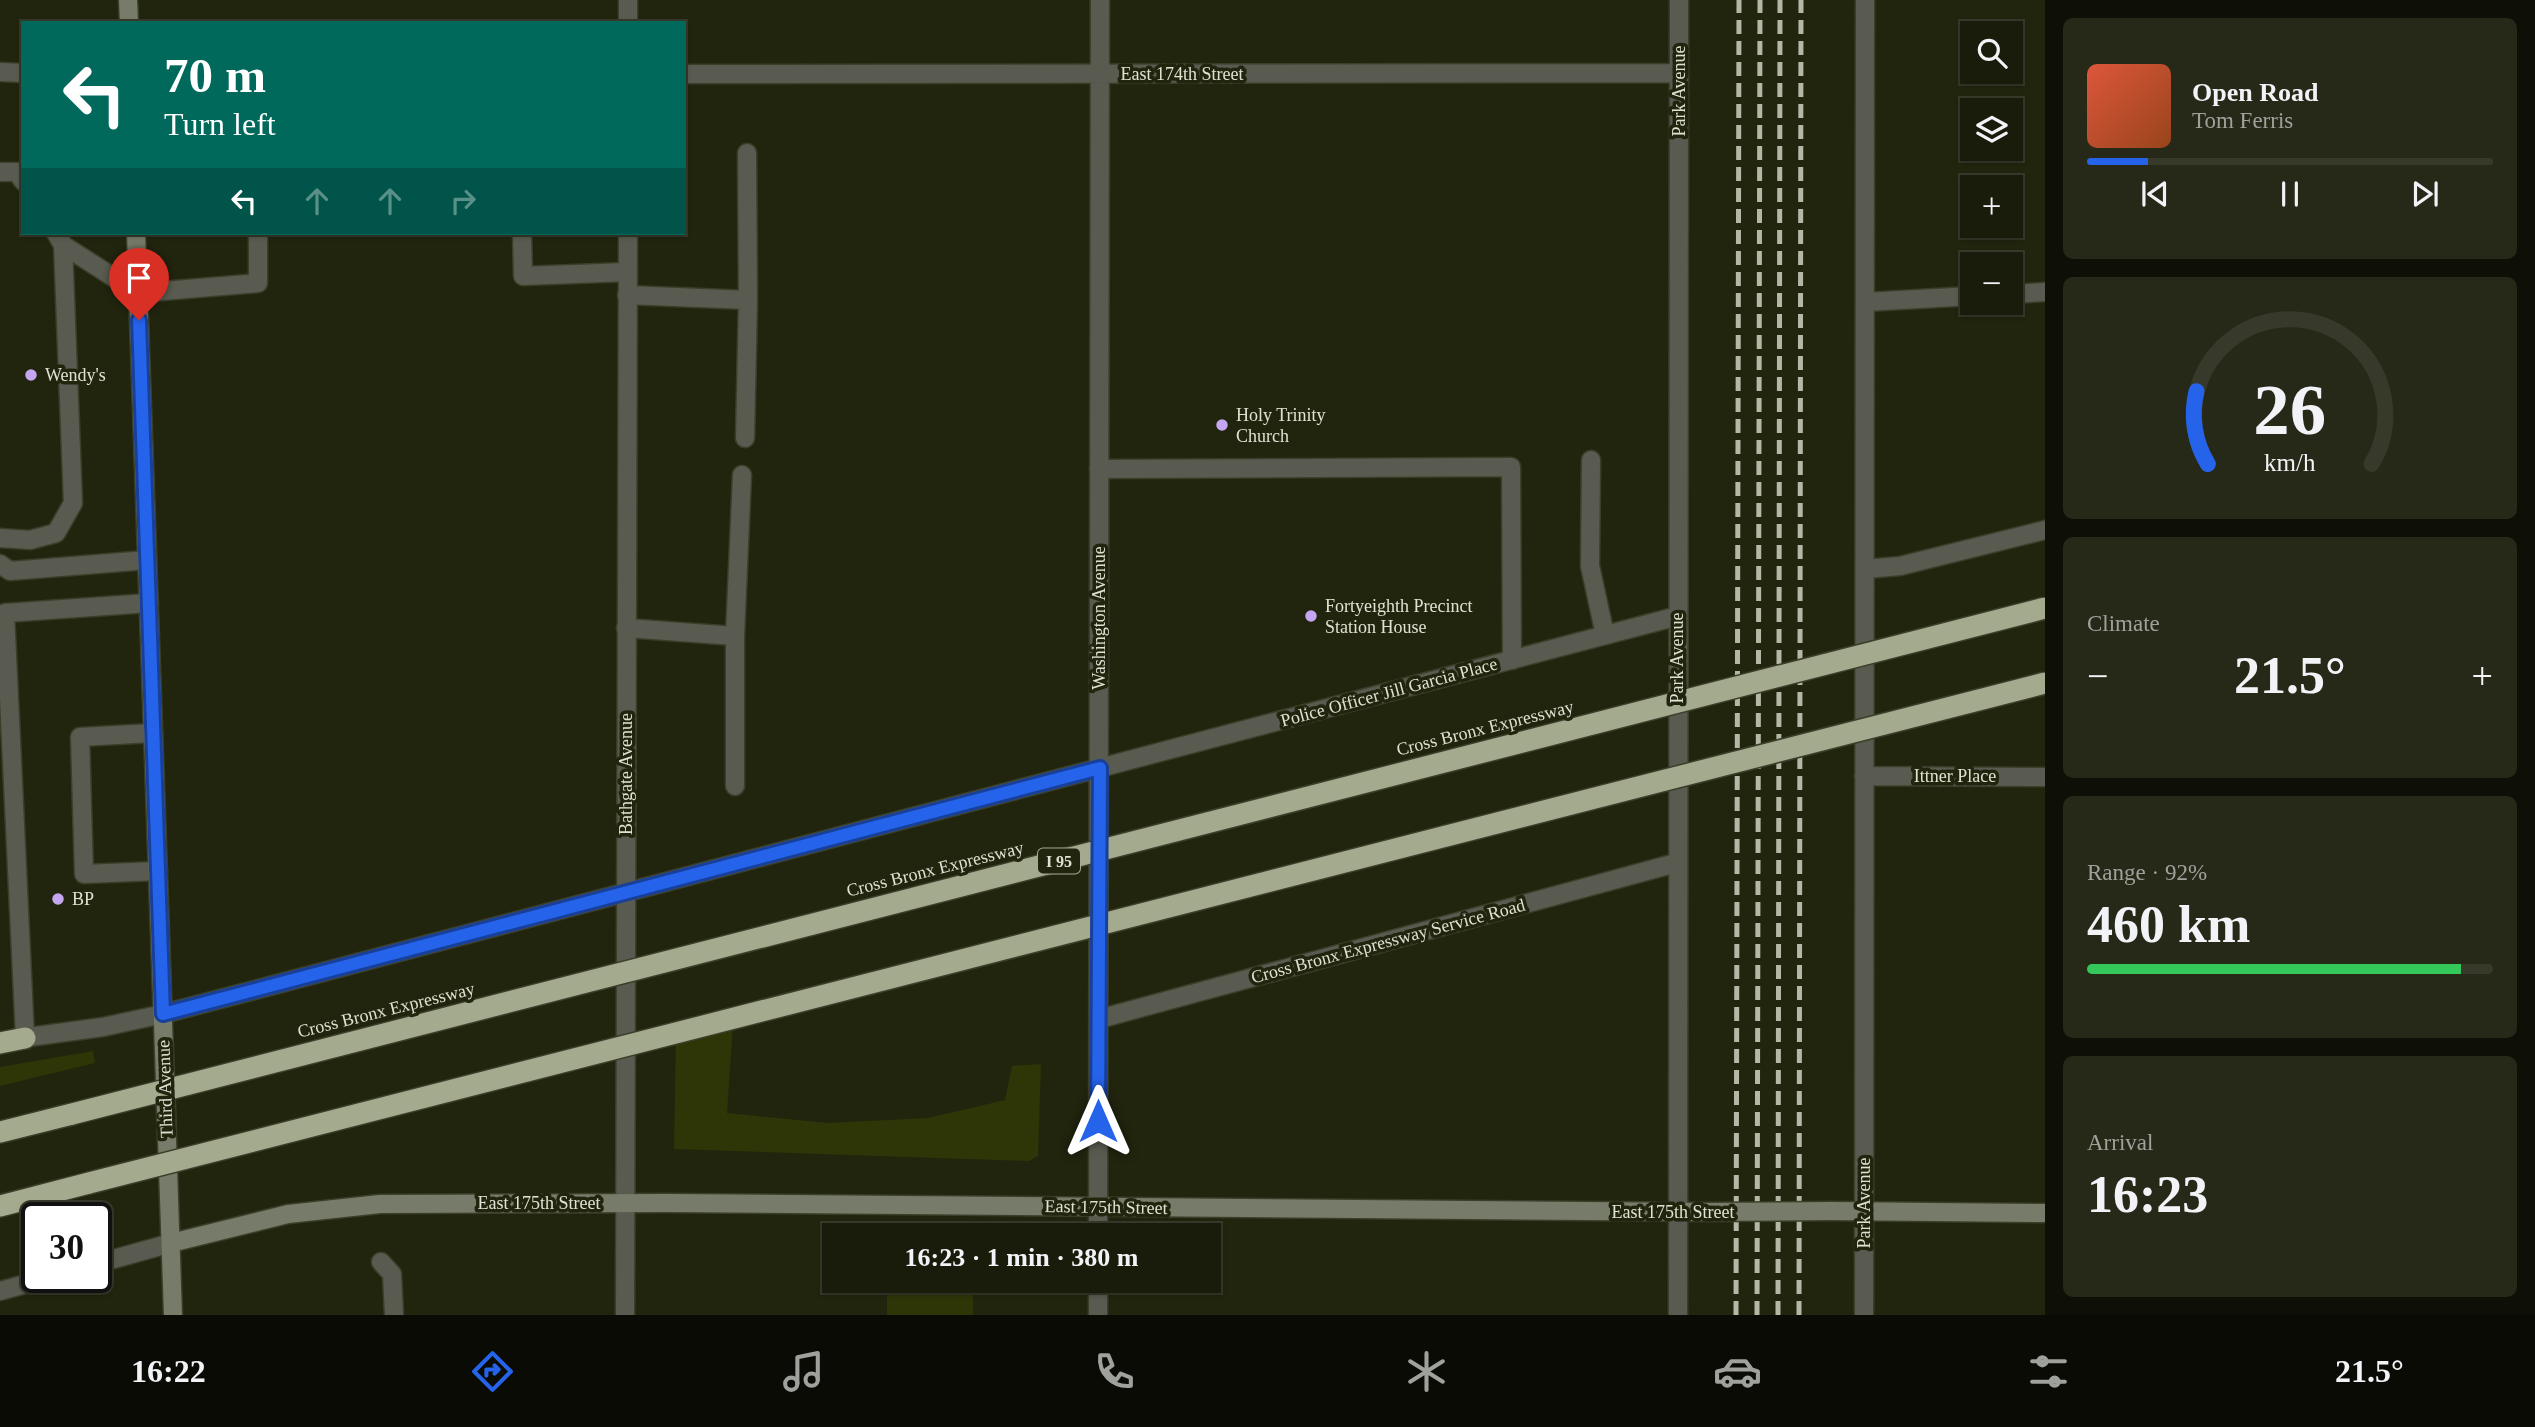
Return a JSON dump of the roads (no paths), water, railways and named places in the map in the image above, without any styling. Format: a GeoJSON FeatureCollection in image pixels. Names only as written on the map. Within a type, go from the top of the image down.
{"type":"FeatureCollection","features":[{"type":"Feature","properties":{"kind":"highway","name":"Cross Bronx Expressway"},"geometry":{"type":"LineString","coordinates":[[0,1132],[2045,608]]}},
{"type":"Feature","properties":{"kind":"highway"},"geometry":{"type":"LineString","coordinates":[[0,1206],[2045,683]]}},
{"type":"Feature","properties":{"kind":"highway"},"geometry":{"type":"LineString","coordinates":[[0,1042],[25,1038]]}},
{"type":"Feature","properties":{"kind":"main road"},"geometry":{"type":"LineString","coordinates":[[128,0],[129,21]]}},
{"type":"Feature","properties":{"kind":"main road","name":"Third Avenue"},"geometry":{"type":"LineString","coordinates":[[136,235],[173,1315]]}},
{"type":"Feature","properties":{"kind":"main road","name":"East 175th Street"},"geometry":{"type":"LineString","coordinates":[[171,1243],[288,1214],[348,1206],[625,1203],[2045,1213]]}},
{"type":"Feature","properties":{"kind":"street"},"geometry":{"type":"LineString","coordinates":[[628,0],[628,21]]}},
{"type":"Feature","properties":{"kind":"street","name":"Washington Avenue"},"geometry":{"type":"LineString","coordinates":[[1098,1223],[1100,0]]}},
{"type":"Feature","properties":{"kind":"street","name":"Park Avenue"},"geometry":{"type":"LineString","coordinates":[[1678,1315],[1676,863],[1679,0]]}},
{"type":"Feature","properties":{"kind":"street","name":"Park Avenue"},"geometry":{"type":"LineString","coordinates":[[1864,1315],[1865,0]]}},
{"type":"Feature","properties":{"kind":"street"},"geometry":{"type":"LineString","coordinates":[[0,72],[21,73]]}},
{"type":"Feature","properties":{"kind":"street","name":"East 174th Street"},"geometry":{"type":"LineString","coordinates":[[686,74],[1679,73]]}},
{"type":"Feature","properties":{"kind":"street"},"geometry":{"type":"LineString","coordinates":[[745,438],[747,153]]}},
{"type":"Feature","properties":{"kind":"street"},"geometry":{"type":"LineString","coordinates":[[0,172],[17,172],[21,178]]}},
{"type":"Feature","properties":{"kind":"street"},"geometry":{"type":"LineString","coordinates":[[60,239],[138,293],[258,283],[258,235]]}},
{"type":"Feature","properties":{"kind":"street"},"geometry":{"type":"LineString","coordinates":[[522,235],[523,276],[628,272]]}},
{"type":"Feature","properties":{"kind":"street","name":"Bathgate Avenue"},"geometry":{"type":"LineString","coordinates":[[625,1315],[628,235]]}},
{"type":"Feature","properties":{"kind":"street"},"geometry":{"type":"LineString","coordinates":[[0,538],[30,540],[56,533],[73,503],[60,239]]}},
{"type":"Feature","properties":{"kind":"street"},"geometry":{"type":"LineString","coordinates":[[2023,293],[2045,292]]}},
{"type":"Feature","properties":{"kind":"street"},"geometry":{"type":"LineString","coordinates":[[627,295],[748,300]]}},
{"type":"Feature","properties":{"kind":"street"},"geometry":{"type":"LineString","coordinates":[[1865,302],[1960,297]]}},
{"type":"Feature","properties":{"kind":"street"},"geometry":{"type":"LineString","coordinates":[[1591,460],[1590,566],[1605,635]]}},
{"type":"Feature","properties":{"kind":"street"},"geometry":{"type":"LineString","coordinates":[[1099,469],[1511,467],[1512,660]]}},
{"type":"Feature","properties":{"kind":"street"},"geometry":{"type":"LineString","coordinates":[[735,786],[735,636],[742,475]]}},
{"type":"Feature","properties":{"kind":"street"},"geometry":{"type":"LineString","coordinates":[[1865,569],[1900,566],[2045,530]]}},
{"type":"Feature","properties":{"kind":"street"},"geometry":{"type":"LineString","coordinates":[[0,564],[10,571],[147,560]]}},
{"type":"Feature","properties":{"kind":"street"},"geometry":{"type":"LineString","coordinates":[[149,603],[5,613],[25,1038],[103,1027],[163,1014],[1100,768]]}},
{"type":"Feature","properties":{"kind":"street","name":"Police Officer Jill Garcia Place"},"geometry":{"type":"LineString","coordinates":[[1100,768],[1678,616]]}},
{"type":"Feature","properties":{"kind":"street"},"geometry":{"type":"LineString","coordinates":[[626,628],[735,636]]}},
{"type":"Feature","properties":{"kind":"street"},"geometry":{"type":"LineString","coordinates":[[153,733],[80,737],[84,874],[158,871]]}},
{"type":"Feature","properties":{"kind":"street","name":"Ittner Place"},"geometry":{"type":"LineString","coordinates":[[1864,776],[2045,777]]}},
{"type":"Feature","properties":{"kind":"street","name":"Cross Bronx Expressway Service Road"},"geometry":{"type":"LineString","coordinates":[[1099,1019],[1676,863]]}},
{"type":"Feature","properties":{"kind":"street"},"geometry":{"type":"LineString","coordinates":[[112,1260],[171,1243]]}},
{"type":"Feature","properties":{"kind":"street"},"geometry":{"type":"LineString","coordinates":[[381,1262],[392,1274],[394,1315]]}},
{"type":"Feature","properties":{"kind":"street"},"geometry":{"type":"LineString","coordinates":[[0,1291],[21,1285]]}},
{"type":"Feature","properties":{"kind":"street"},"geometry":{"type":"LineString","coordinates":[[1098,1293],[1098,1315]]}},
{"type":"Feature","properties":{"kind":"railway"},"geometry":{"type":"LineString","coordinates":[[1736,1315],[1739,0]]}},
{"type":"Feature","properties":{"kind":"railway"},"geometry":{"type":"LineString","coordinates":[[1757,1315],[1760,0]]}},
{"type":"Feature","properties":{"kind":"railway"},"geometry":{"type":"LineString","coordinates":[[1778,1315],[1780,0]]}},
{"type":"Feature","properties":{"kind":"railway"},"geometry":{"type":"LineString","coordinates":[[1799,1315],[1801,0]]}},
{"type":"Feature","properties":{"kind":"place","name":"Wendy's"},"geometry":{"type":"Point","coordinates":[31,375]}},
{"type":"Feature","properties":{"kind":"place","name":"Holy Trinity Church"},"geometry":{"type":"Point","coordinates":[1222,425]}},
{"type":"Feature","properties":{"kind":"place","name":"Fortyeighth Precinct Station House"},"geometry":{"type":"Point","coordinates":[1311,616]}},
{"type":"Feature","properties":{"kind":"place","name":"BP"},"geometry":{"type":"Point","coordinates":[58,899]}}]}
